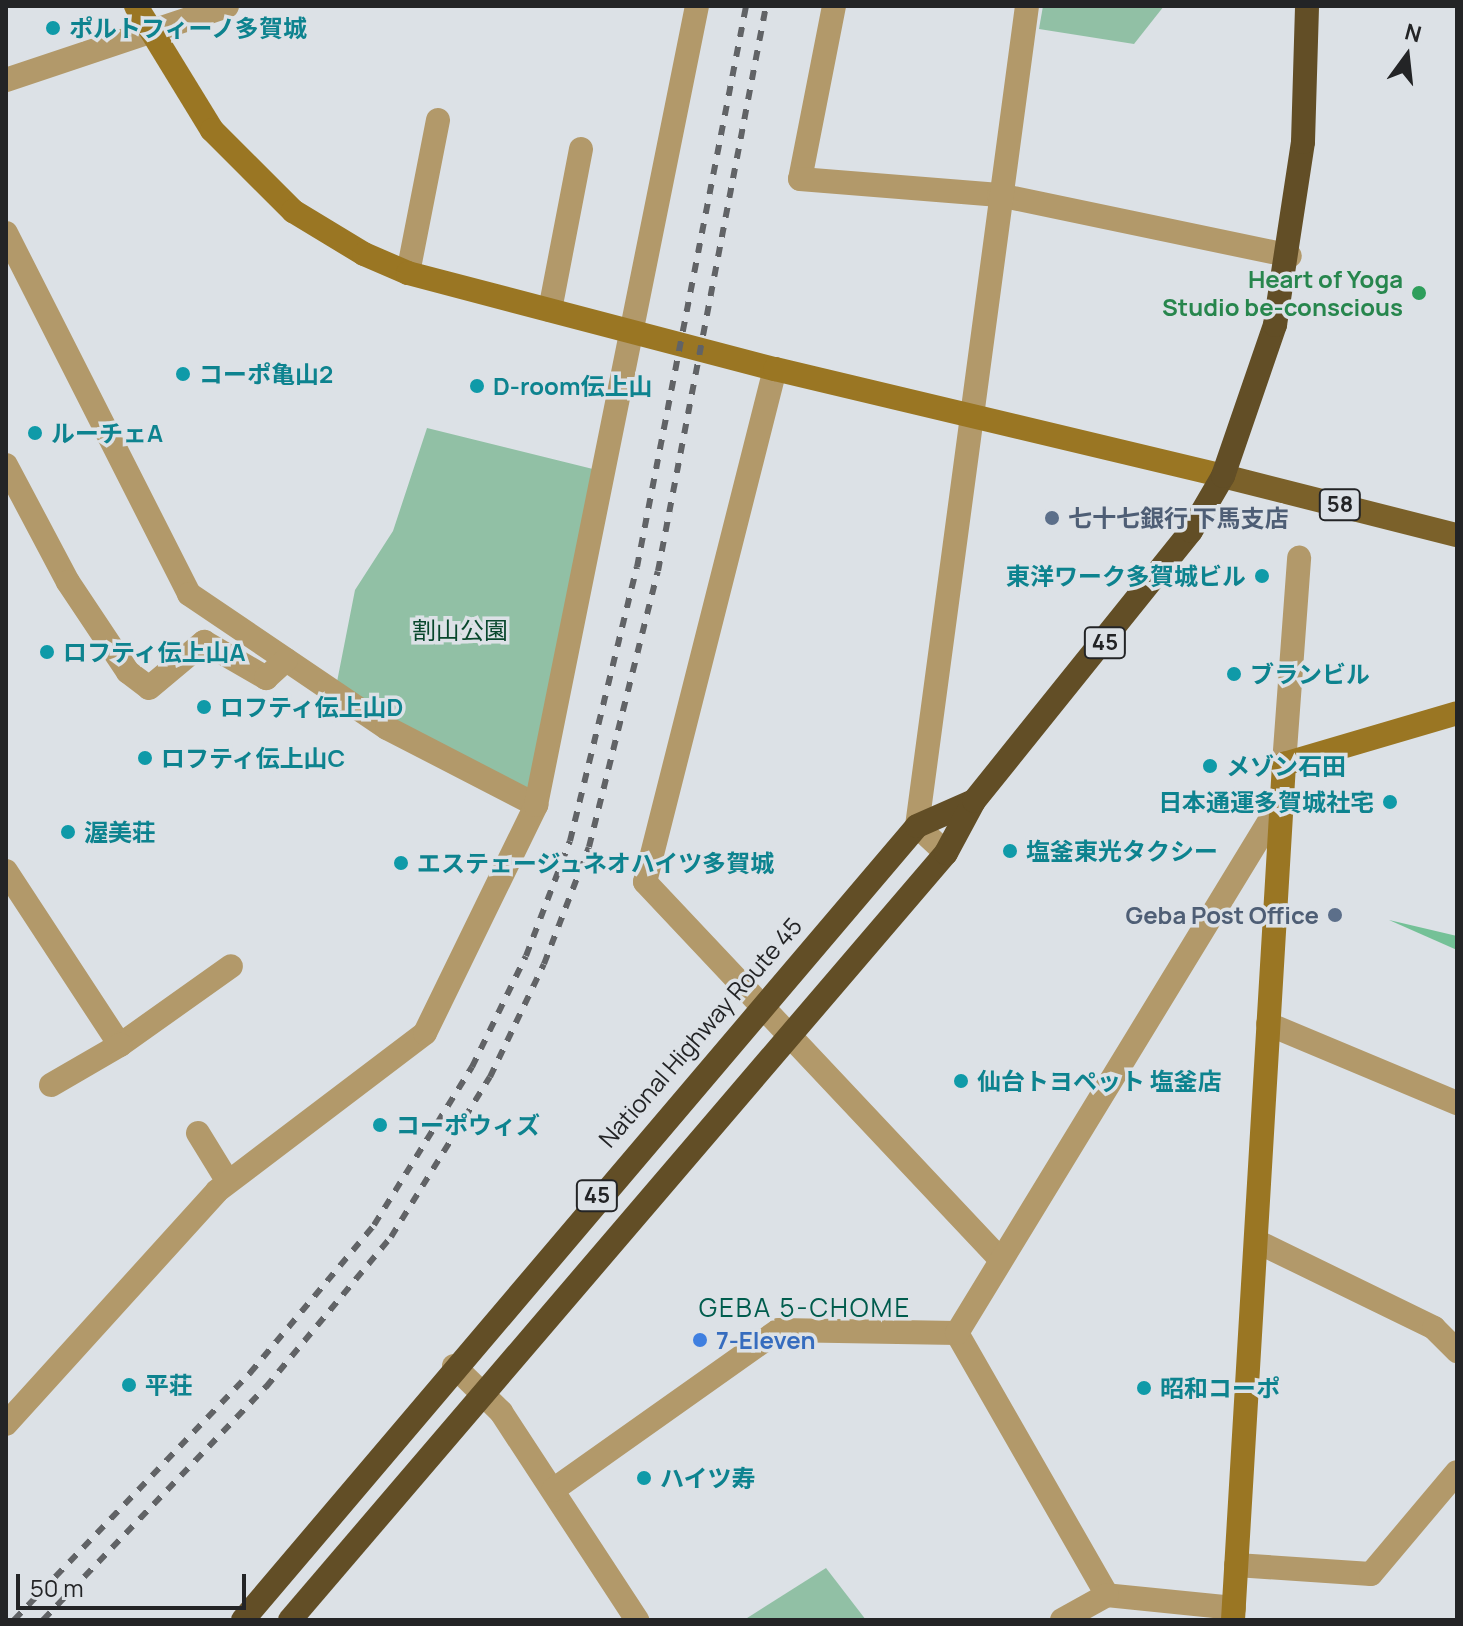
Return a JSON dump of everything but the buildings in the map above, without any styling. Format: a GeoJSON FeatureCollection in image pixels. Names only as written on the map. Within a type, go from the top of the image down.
{"type":"FeatureCollection","features":[{"type":"Feature","properties":{"kind":"highway","name":"National Highway Route 45"},"geometry":{"type":"LineString","coordinates":[[290,1620],[946,853],[974,801],[1120,623],[1223,476],[1290,256],[1307,6]]}},
{"type":"Feature","properties":{"kind":"highway","name":"National Highway Route 45"},"geometry":{"type":"LineString","coordinates":[[243,1620],[760,1004],[917,826],[974,801]]}},
{"type":"Feature","properties":{"kind":"main road","name":"58"},"geometry":{"type":"LineString","coordinates":[[1223,476],[1457,535]]}},
{"type":"Feature","properties":{"kind":"street"},"geometry":{"type":"LineString","coordinates":[[136,6],[149,32],[212,130],[293,211],[408,273],[775,369],[1223,476]]}},
{"type":"Feature","properties":{"kind":"street"},"geometry":{"type":"LineString","coordinates":[[6,80],[227,6]]}},
{"type":"Feature","properties":{"kind":"street"},"geometry":{"type":"LineString","coordinates":[[6,1424],[228,1182],[425,1033],[536,805],[634,331],[697,6]]}},
{"type":"Feature","properties":{"kind":"street"},"geometry":{"type":"LineString","coordinates":[[834,6],[800,179],[999,195],[1290,256]]}},
{"type":"Feature","properties":{"kind":"street"},"geometry":{"type":"LineString","coordinates":[[946,853],[917,826],[999,195],[1027,6]]}},
{"type":"Feature","properties":{"kind":"street"},"geometry":{"type":"LineString","coordinates":[[408,273],[438,120]]}},
{"type":"Feature","properties":{"kind":"street"},"geometry":{"type":"LineString","coordinates":[[550,310],[581,149]]}},
{"type":"Feature","properties":{"kind":"street"},"geometry":{"type":"LineString","coordinates":[[6,233],[189,594],[387,728],[536,805]]}},
{"type":"Feature","properties":{"kind":"street"},"geometry":{"type":"LineString","coordinates":[[775,369],[645,882],[760,1004],[793,1034],[1000,1259]]}},
{"type":"Feature","properties":{"kind":"street"},"geometry":{"type":"LineString","coordinates":[[6,465],[68,582],[128,672],[149,688],[204,642],[266,678],[286,660]]}},
{"type":"Feature","properties":{"kind":"street"},"geometry":{"type":"LineString","coordinates":[[1062,1620],[1107,1595],[1234,1614],[1281,802],[1299,558]]}},
{"type":"Feature","properties":{"kind":"street"},"geometry":{"type":"LineString","coordinates":[[1284,764],[1457,713]]}},
{"type":"Feature","properties":{"kind":"street"},"geometry":{"type":"LineString","coordinates":[[957,1333],[1281,802]]}},
{"type":"Feature","properties":{"kind":"street"},"geometry":{"type":"LineString","coordinates":[[6,871],[120,1045]]}},
{"type":"Feature","properties":{"kind":"street"},"geometry":{"type":"LineString","coordinates":[[51,1085],[120,1045],[231,966]]}},
{"type":"Feature","properties":{"kind":"street"},"geometry":{"type":"LineString","coordinates":[[1268,1024],[1457,1103]]}},
{"type":"Feature","properties":{"kind":"street"},"geometry":{"type":"LineString","coordinates":[[198,1133],[228,1182]]}},
{"type":"Feature","properties":{"kind":"street"},"geometry":{"type":"LineString","coordinates":[[1256,1241],[1434,1328],[1457,1351]]}},
{"type":"Feature","properties":{"kind":"street"},"geometry":{"type":"LineString","coordinates":[[553,1490],[779,1330],[957,1333]]}},
{"type":"Feature","properties":{"kind":"street"},"geometry":{"type":"LineString","coordinates":[[957,1333],[1107,1595]]}},
{"type":"Feature","properties":{"kind":"street"},"geometry":{"type":"LineString","coordinates":[[454,1366],[483,1395],[553,1490],[637,1620]]}},
{"type":"Feature","properties":{"kind":"street"},"geometry":{"type":"LineString","coordinates":[[1236,1565],[1371,1574],[1457,1472]]}},
{"type":"Feature","properties":{"kind":"green space"},"geometry":{"type":"Polygon","coordinates":[[[1043,6],[1164,6],[1134,44],[1039,29],[1043,6]]]}},
{"type":"Feature","properties":{"kind":"green space","name":"割山公園"},"geometry":{"type":"Polygon","coordinates":[[[427,428],[605,472],[536,805],[335,692],[355,590],[393,531],[427,428]]]}},
{"type":"Feature","properties":{"kind":"green space"},"geometry":{"type":"Polygon","coordinates":[[[1389,920],[1457,936],[1457,950],[1389,920]]]}},
{"type":"Feature","properties":{"kind":"green space"},"geometry":{"type":"Polygon","coordinates":[[[826,1568],[866,1620],[744,1620],[826,1568]]]}},
{"type":"Feature","properties":{"kind":"railway"},"geometry":{"type":"LineString","coordinates":[[14,1620],[250,1373],[374,1225],[472,1067],[526,956],[570,841],[637,567],[746,6]]}},
{"type":"Feature","properties":{"kind":"railway"},"geometry":{"type":"LineString","coordinates":[[43,1620],[266,1387],[391,1237],[490,1077],[544,964],[589,847],[658,571],[766,6]]}},
{"type":"Feature","properties":{"kind":"place","name":"ポルトフィーノ多賀城"},"geometry":{"type":"Point","coordinates":[53,28]}},
{"type":"Feature","properties":{"kind":"place","name":"Heart of Yoga Studio be-conscious"},"geometry":{"type":"Point","coordinates":[1419,293]}},
{"type":"Feature","properties":{"kind":"place","name":"コーポ亀山2"},"geometry":{"type":"Point","coordinates":[183,374]}},
{"type":"Feature","properties":{"kind":"place","name":"D-room伝上山"},"geometry":{"type":"Point","coordinates":[477,386]}},
{"type":"Feature","properties":{"kind":"place","name":"ルーチェA"},"geometry":{"type":"Point","coordinates":[35,433]}},
{"type":"Feature","properties":{"kind":"place","name":"七十七銀行 下馬支店"},"geometry":{"type":"Point","coordinates":[1052,518]}},
{"type":"Feature","properties":{"kind":"place","name":"東洋ワーク多賀城ビル"},"geometry":{"type":"Point","coordinates":[1262,576]}},
{"type":"Feature","properties":{"kind":"place","name":"ロフティ伝上山A"},"geometry":{"type":"Point","coordinates":[47,652]}},
{"type":"Feature","properties":{"kind":"place","name":"ブランビル"},"geometry":{"type":"Point","coordinates":[1234,674]}},
{"type":"Feature","properties":{"kind":"place","name":"ロフティ伝上山D"},"geometry":{"type":"Point","coordinates":[204,707]}},
{"type":"Feature","properties":{"kind":"place","name":"ロフティ伝上山C"},"geometry":{"type":"Point","coordinates":[145,758]}},
{"type":"Feature","properties":{"kind":"place","name":"メゾン石田"},"geometry":{"type":"Point","coordinates":[1210,766]}},
{"type":"Feature","properties":{"kind":"place","name":"日本通運多賀城社宅"},"geometry":{"type":"Point","coordinates":[1390,802]}},
{"type":"Feature","properties":{"kind":"place","name":"渥美荘"},"geometry":{"type":"Point","coordinates":[68,832]}},
{"type":"Feature","properties":{"kind":"place","name":"塩釜東光タクシー"},"geometry":{"type":"Point","coordinates":[1010,851]}},
{"type":"Feature","properties":{"kind":"place","name":"エステェージュネオハイツ多賀城"},"geometry":{"type":"Point","coordinates":[401,863]}},
{"type":"Feature","properties":{"kind":"place","name":"Geba Post Office"},"geometry":{"type":"Point","coordinates":[1335,915]}},
{"type":"Feature","properties":{"kind":"place","name":"仙台トヨペット 塩釜店"},"geometry":{"type":"Point","coordinates":[961,1081]}},
{"type":"Feature","properties":{"kind":"place","name":"コーポウィズ"},"geometry":{"type":"Point","coordinates":[380,1125]}},
{"type":"Feature","properties":{"kind":"place","name":"7-Eleven"},"geometry":{"type":"Point","coordinates":[700,1340]}},
{"type":"Feature","properties":{"kind":"place","name":"平荘"},"geometry":{"type":"Point","coordinates":[129,1385]}},
{"type":"Feature","properties":{"kind":"place","name":"昭和コーポ"},"geometry":{"type":"Point","coordinates":[1144,1388]}},
{"type":"Feature","properties":{"kind":"place","name":"ハイツ寿"},"geometry":{"type":"Point","coordinates":[644,1478]}},
{"type":"Feature","properties":{"kind":"district","name":"GEBA 5-CHOME"},"geometry":{"type":"Point","coordinates":[805,1308]}}]}
